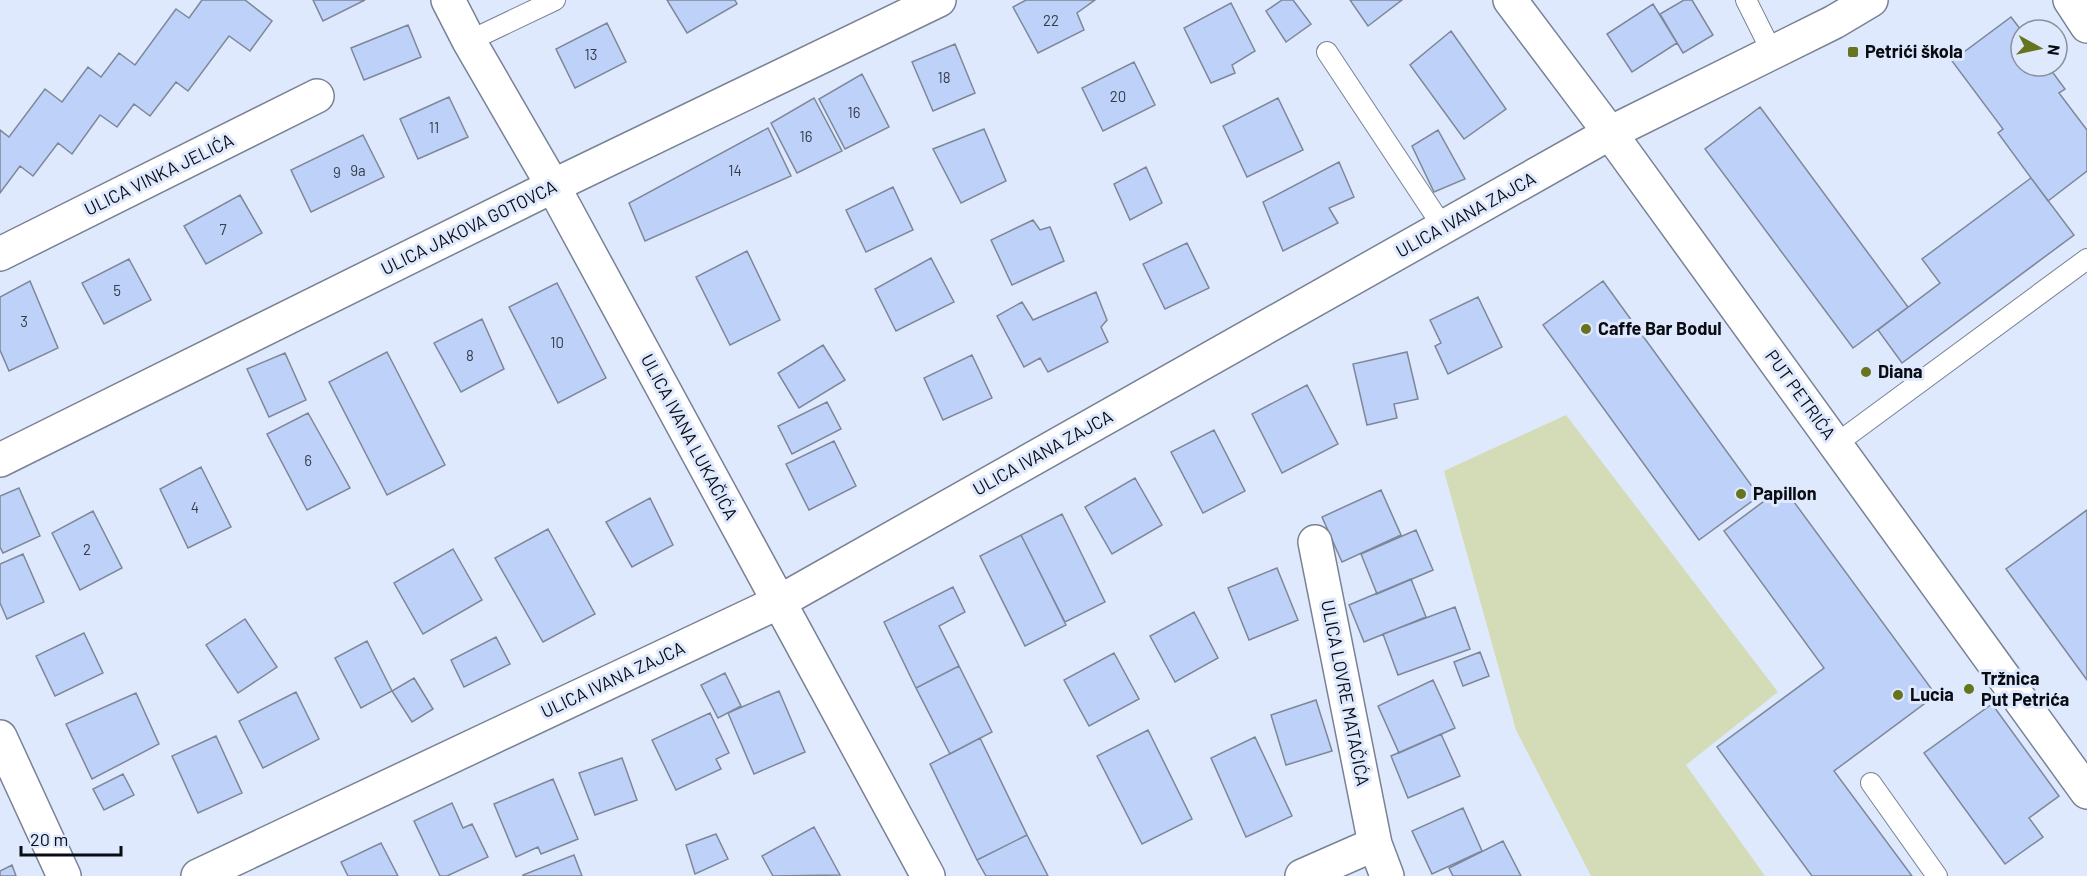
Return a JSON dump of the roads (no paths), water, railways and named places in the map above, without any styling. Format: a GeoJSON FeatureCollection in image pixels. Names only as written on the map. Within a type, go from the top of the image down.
{"type":"FeatureCollection","features":[{"type":"Feature","properties":{"kind":"street","name":"ULICA IVANA LUKAČIĆA"},"geometry":{"type":"LineString","coordinates":[[448,0],[469,41],[553,186],[928,876]]}},
{"type":"Feature","properties":{"kind":"street","name":"ULICA JAKOVA GOTOVCA"},"geometry":{"type":"LineString","coordinates":[[0,460],[553,186],[939,0]]}},
{"type":"Feature","properties":{"kind":"street","name":"PUT PETRIĆA"},"geometry":{"type":"LineString","coordinates":[[1510,0],[1610,133],[2087,792]]}},
{"type":"Feature","properties":{"kind":"street","name":"ULICA IVANA ZAJCA"},"geometry":{"type":"LineString","coordinates":[[198,876],[779,602],[1610,133],[1834,22],[1871,0]]}},
{"type":"Feature","properties":{"kind":"street"},"geometry":{"type":"LineString","coordinates":[[2070,0],[2087,26]]}},
{"type":"Feature","properties":{"kind":"street","name":"ULICA VINKA JELIĆA"},"geometry":{"type":"LineString","coordinates":[[0,254],[317,96]]}},
{"type":"Feature","properties":{"kind":"street","name":"ULICA LOVRE MATAČIĆA"},"geometry":{"type":"LineString","coordinates":[[1315,542],[1376,844],[1388,876]]}},
{"type":"Feature","properties":{"kind":"street"},"geometry":{"type":"LineString","coordinates":[[0,737],[64,876]]}},
{"type":"Feature","properties":{"kind":"street"},"geometry":{"type":"LineString","coordinates":[[1302,876],[1376,844]]}},
{"type":"Feature","properties":{"kind":"lane"},"geometry":{"type":"LineString","coordinates":[[469,41],[555,0]]}},
{"type":"Feature","properties":{"kind":"lane"},"geometry":{"type":"LineString","coordinates":[[1746,0],[1772,52]]}},
{"type":"Feature","properties":{"kind":"lane"},"geometry":{"type":"LineString","coordinates":[[1327,52],[1443,228]]}},
{"type":"Feature","properties":{"kind":"lane"},"geometry":{"type":"LineString","coordinates":[[1836,444],[2087,259]]}},
{"type":"Feature","properties":{"kind":"lane"},"geometry":{"type":"LineString","coordinates":[[1871,783],[1937,876]]}},
{"type":"Feature","properties":{"kind":"place","name":"Petrići škola"},"geometry":{"type":"Point","coordinates":[1853,52]}},
{"type":"Feature","properties":{"kind":"place","name":"Caffe Bar Bodul"},"geometry":{"type":"Point","coordinates":[1586,329]}},
{"type":"Feature","properties":{"kind":"place","name":"Diana"},"geometry":{"type":"Point","coordinates":[1866,372]}},
{"type":"Feature","properties":{"kind":"place","name":"Papillon"},"geometry":{"type":"Point","coordinates":[1741,494]}},
{"type":"Feature","properties":{"kind":"place","name":"Tržnica Put Petrića"},"geometry":{"type":"Point","coordinates":[1969,689]}},
{"type":"Feature","properties":{"kind":"place","name":"Lucia"},"geometry":{"type":"Point","coordinates":[1898,695]}}]}
